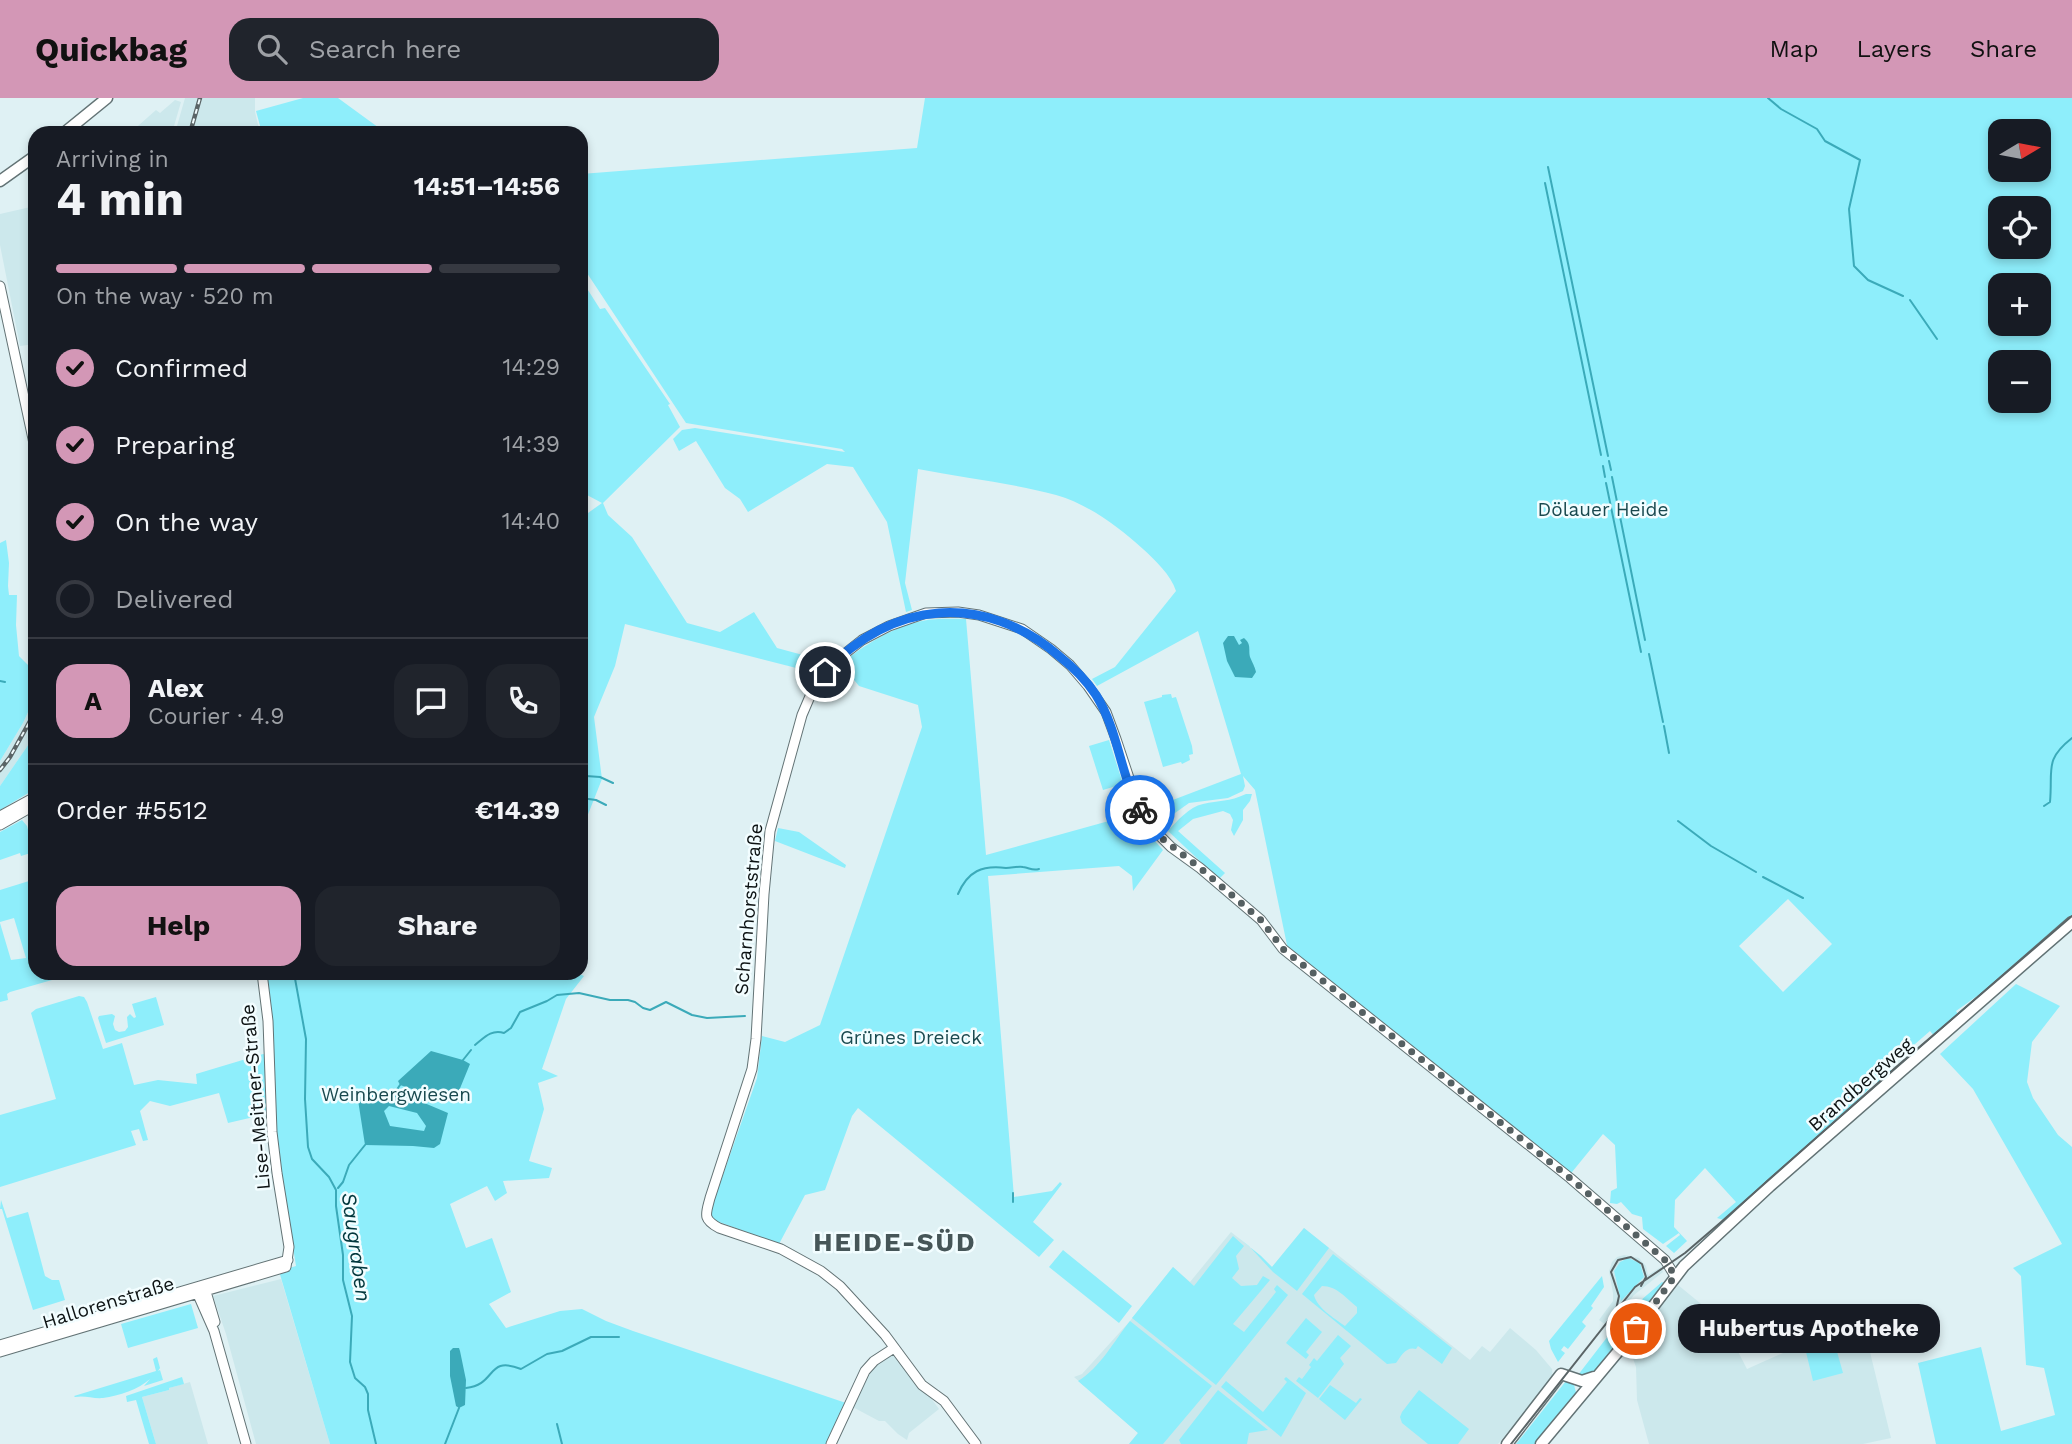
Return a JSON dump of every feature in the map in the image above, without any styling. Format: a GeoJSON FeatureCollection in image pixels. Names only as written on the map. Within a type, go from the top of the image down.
{"type":"FeatureCollection","features":[{"type":"Feature","properties":{"kind":"main road"},"geometry":{"type":"LineString","coordinates":[[73,126],[107,98]]}},
{"type":"Feature","properties":{"kind":"main road"},"geometry":{"type":"LineString","coordinates":[[0,181],[28,161]]}},
{"type":"Feature","properties":{"kind":"main road","name":"Brandbergweg"},"geometry":{"type":"LineString","coordinates":[[1541,1444],[1690,1260],[1770,1186],[2072,922]]}},
{"type":"Feature","properties":{"kind":"main road"},"geometry":{"type":"LineString","coordinates":[[1507,1444],[1561,1374],[1586,1381],[1596,1376]]}},
{"type":"Feature","properties":{"kind":"main road"},"geometry":{"type":"LineString","coordinates":[[1575,1379],[1580,1389],[1579,1396]]}},
{"type":"Feature","properties":{"kind":"street"},"geometry":{"type":"LineString","coordinates":[[0,286],[28,415]]}},
{"type":"Feature","properties":{"kind":"street","name":"Scharnhorststraße"},"geometry":{"type":"LineString","coordinates":[[894,1348],[841,1286],[813,1266],[781,1249],[719,1228],[707,1219],[710,1198],[752,1069],[770,831],[793,744],[808,700],[825,672],[862,640],[889,626],[926,613],[958,612],[1001,621],[1032,635],[1070,665],[1096,695],[1105,712],[1138,805],[1148,824],[1171,847],[1261,920],[1283,949],[1570,1178],[1665,1260],[1675,1276]]}},
{"type":"Feature","properties":{"kind":"street"},"geometry":{"type":"LineString","coordinates":[[0,816],[28,801]]}},
{"type":"Feature","properties":{"kind":"street"},"geometry":{"type":"LineString","coordinates":[[0,825],[28,809]]}},
{"type":"Feature","properties":{"kind":"street","name":"Lise-Meitner-Straße"},"geometry":{"type":"LineString","coordinates":[[263,980],[268,1021],[272,1132],[289,1247],[288,1260]]}},
{"type":"Feature","properties":{"kind":"street","name":"Hallorenstraße"},"geometry":{"type":"LineString","coordinates":[[0,1352],[19,1343],[288,1260]]}},
{"type":"Feature","properties":{"kind":"street"},"geometry":{"type":"LineString","coordinates":[[200,1289],[215,1321],[214,1331],[246,1444]]}},
{"type":"Feature","properties":{"kind":"street","name":"Hallorenstraße"},"geometry":{"type":"LineString","coordinates":[[0,1345],[19,1343]]}},
{"type":"Feature","properties":{"kind":"street"},"geometry":{"type":"LineString","coordinates":[[831,1444],[865,1371],[894,1348],[926,1390],[944,1402],[976,1444]]}},
{"type":"Feature","properties":{"kind":"shaded area"},"geometry":{"type":"Polygon","coordinates":[[[185,98],[255,98],[258,126],[177,126],[185,98]]]}},
{"type":"Feature","properties":{"kind":"shaded area"},"geometry":{"type":"Polygon","coordinates":[[[175,100],[181,102],[174,126],[138,126],[156,110],[160,113],[175,100]]]}},
{"type":"Feature","properties":{"kind":"shaded area"},"geometry":{"type":"Polygon","coordinates":[[[28,208],[28,345],[20,346],[0,245],[0,214],[28,208]]]}},
{"type":"Feature","properties":{"kind":"shaded area"},"geometry":{"type":"Polygon","coordinates":[[[1228,636],[1234,636],[1239,645],[1244,638],[1248,643],[1256,672],[1252,678],[1235,677],[1227,661],[1223,643],[1228,636]]]}},
{"type":"Feature","properties":{"kind":"shaded area"},"geometry":{"type":"Polygon","coordinates":[[[28,712],[28,745],[0,786],[0,761],[28,712]]]}},
{"type":"Feature","properties":{"kind":"shaded area"},"geometry":{"type":"Polygon","coordinates":[[[431,1051],[470,1064],[454,1103],[400,1085],[398,1081],[431,1051]]]}},
{"type":"Feature","properties":{"kind":"shaded area"},"geometry":{"type":"Polygon","coordinates":[[[396,1091],[448,1113],[440,1144],[434,1148],[365,1145],[358,1100],[360,1097],[396,1091]],[[389,1106],[384,1111],[390,1126],[424,1131],[426,1126],[417,1113],[389,1106]]]}},
{"type":"Feature","properties":{"kind":"shaded area"},"geometry":{"type":"Polygon","coordinates":[[[1304,1228],[1470,1360],[1482,1346],[1490,1352],[1510,1328],[1536,1350],[1552,1369],[1553,1378],[1521,1425],[1516,1422],[1498,1444],[1129,1444],[1138,1433],[1074,1377],[1082,1374],[1130,1321],[1173,1267],[1190,1282],[1231,1232],[1272,1267],[1304,1228]]]}},
{"type":"Feature","properties":{"kind":"shaded area"},"geometry":{"type":"Polygon","coordinates":[[[1624,1255],[1639,1258],[1646,1266],[1648,1275],[1661,1267],[1663,1272],[1634,1295],[1609,1327],[1599,1320],[1613,1301],[1609,1271],[1617,1257],[1624,1255]],[[1628,1258],[1620,1262],[1614,1271],[1621,1300],[1644,1277],[1642,1268],[1628,1258]]]}},
{"type":"Feature","properties":{"kind":"shaded area"},"geometry":{"type":"Polygon","coordinates":[[[281,1279],[330,1444],[256,1444],[213,1296],[281,1279]]]}},
{"type":"Feature","properties":{"kind":"shaded area"},"geometry":{"type":"Polygon","coordinates":[[[1678,1285],[1723,1327],[1747,1369],[1855,1321],[1868,1344],[1891,1438],[1863,1444],[1649,1444],[1637,1400],[1636,1367],[1630,1350],[1632,1343],[1678,1285]]]}},
{"type":"Feature","properties":{"kind":"shaded area"},"geometry":{"type":"Polygon","coordinates":[[[459,1348],[466,1380],[465,1405],[459,1408],[456,1406],[450,1376],[450,1351],[459,1348]]]}},
{"type":"Feature","properties":{"kind":"shaded area"},"geometry":{"type":"Polygon","coordinates":[[[894,1349],[939,1409],[909,1433],[907,1440],[885,1421],[879,1421],[849,1405],[866,1371],[894,1349]]]}},
{"type":"Feature","properties":{"kind":"shaded area"},"geometry":{"type":"Polygon","coordinates":[[[190,1382],[208,1444],[156,1444],[142,1397],[190,1382]]]}},
{"type":"Feature","properties":{"kind":"green space"},"geometry":{"type":"Polygon","coordinates":[[[303,98],[338,98],[376,126],[260,126],[256,111],[303,98]]]}},
{"type":"Feature","properties":{"kind":"green space","name":"Dölauer Heide"},"geometry":{"type":"Polygon","coordinates":[[[925,98],[2072,98],[2072,918],[1980,999],[1977,996],[1956,1011],[1959,1016],[1936,1038],[1930,1031],[1888,1067],[1894,1074],[1880,1085],[1876,1081],[1859,1099],[1862,1101],[1727,1221],[1717,1218],[1736,1202],[1705,1168],[1675,1200],[1674,1227],[1687,1241],[1674,1253],[1666,1246],[1680,1235],[1679,1233],[1663,1244],[1643,1229],[1642,1217],[1632,1214],[1621,1202],[1610,1203],[1611,1191],[1617,1188],[1615,1145],[1603,1134],[1568,1177],[1288,950],[1255,790],[1243,776],[1243,791],[1228,798],[1189,803],[1168,818],[1150,820],[1157,806],[1241,774],[1198,631],[1097,686],[1092,679],[1115,667],[1176,591],[1162,568],[1148,553],[1102,517],[1068,499],[1005,484],[918,469],[905,583],[912,610],[906,612],[887,522],[853,467],[827,464],[748,512],[740,499],[725,488],[696,441],[679,451],[673,439],[682,430],[695,428],[845,452],[842,449],[686,423],[588,275],[588,173],[917,148],[925,98]],[[1788,899],[1739,946],[1783,992],[1832,944],[1788,899]]]}},
{"type":"Feature","properties":{"kind":"green space"},"geometry":{"type":"Polygon","coordinates":[[[588,290],[600,309],[605,308],[670,404],[668,405],[680,427],[603,503],[608,515],[632,537],[687,623],[720,632],[754,612],[777,648],[825,661],[812,672],[625,624],[615,666],[594,717],[602,779],[588,814],[588,513],[602,503],[588,496],[588,290]]]}},
{"type":"Feature","properties":{"kind":"green space"},"geometry":{"type":"Polygon","coordinates":[[[6,540],[9,595],[17,595],[19,656],[28,665],[28,712],[0,761],[0,543],[6,540]]]}},
{"type":"Feature","properties":{"kind":"green space","name":"Grünes Dreieck"},"geometry":{"type":"Polygon","coordinates":[[[966,619],[986,855],[1134,814],[1163,850],[1133,891],[1132,876],[1119,866],[988,876],[1014,1197],[1052,1191],[1060,1182],[1062,1184],[1033,1222],[1054,1240],[1039,1257],[858,1108],[852,1116],[825,1190],[805,1195],[779,1244],[711,1219],[711,1209],[757,1078],[762,1036],[785,1042],[820,1025],[922,727],[918,705],[859,686],[841,664],[890,632],[911,624],[928,620],[966,619]]]}},
{"type":"Feature","properties":{"kind":"green space"},"geometry":{"type":"Polygon","coordinates":[[[1171,694],[1172,698],[1176,697],[1193,754],[1189,755],[1190,760],[1182,764],[1181,762],[1163,767],[1144,702],[1171,694]]]}},
{"type":"Feature","properties":{"kind":"green space"},"geometry":{"type":"Polygon","coordinates":[[[1109,740],[1123,784],[1103,790],[1089,746],[1109,740]]]}},
{"type":"Feature","properties":{"kind":"green space"},"geometry":{"type":"Polygon","coordinates":[[[28,745],[28,793],[0,810],[0,786],[28,745]]]}},
{"type":"Feature","properties":{"kind":"green space"},"geometry":{"type":"Polygon","coordinates":[[[1252,794],[1234,836],[1231,830],[1233,820],[1230,814],[1223,811],[1193,819],[1178,831],[1225,873],[1219,879],[1168,831],[1193,808],[1252,794]]]}},
{"type":"Feature","properties":{"kind":"green space"},"geometry":{"type":"Polygon","coordinates":[[[22,820],[28,830],[28,854],[21,856],[20,853],[0,860],[0,832],[22,820]]]}},
{"type":"Feature","properties":{"kind":"green space"},"geometry":{"type":"Polygon","coordinates":[[[778,828],[799,832],[846,865],[845,868],[775,841],[778,828]]]}},
{"type":"Feature","properties":{"kind":"green space"},"geometry":{"type":"Polygon","coordinates":[[[28,881],[28,980],[52,980],[10,992],[7,994],[8,1000],[0,1002],[0,923],[11,960],[26,958],[14,918],[0,922],[0,890],[28,881]]]}},
{"type":"Feature","properties":{"kind":"green space","name":"Weinbergwiesen"},"geometry":{"type":"Polygon","coordinates":[[[265,980],[581,980],[566,999],[542,1069],[558,1076],[538,1083],[544,1109],[529,1161],[552,1168],[549,1178],[503,1181],[507,1193],[495,1201],[487,1186],[450,1204],[466,1248],[492,1238],[511,1292],[489,1304],[506,1328],[560,1311],[582,1309],[633,1331],[846,1403],[827,1444],[330,1444],[279,1271],[296,1266],[276,1143],[265,980]]]}},
{"type":"Feature","properties":{"kind":"green space"},"geometry":{"type":"Polygon","coordinates":[[[2016,984],[2060,1006],[2032,1042],[2027,1082],[2033,1098],[2058,1135],[2072,1147],[2072,1444],[1936,1444],[1918,1363],[1981,1347],[2001,1431],[2055,1415],[2044,1368],[2026,1365],[2021,1276],[2013,1268],[2062,1244],[1973,1089],[1940,1054],[2016,984]]]}},
{"type":"Feature","properties":{"kind":"green space"},"geometry":{"type":"Polygon","coordinates":[[[79,996],[84,997],[87,1002],[103,1049],[122,1043],[134,1085],[158,1080],[197,1084],[196,1074],[263,1054],[268,1055],[271,1113],[228,1123],[219,1093],[170,1106],[150,1101],[140,1111],[148,1140],[143,1141],[139,1129],[131,1131],[136,1145],[0,1187],[0,1115],[56,1099],[31,1013],[36,1009],[79,996]]]}},
{"type":"Feature","properties":{"kind":"green space"},"geometry":{"type":"Polygon","coordinates":[[[156,997],[164,1025],[106,1043],[99,1016],[112,1014],[115,1016],[115,1030],[125,1031],[128,1027],[127,1017],[130,1014],[136,1017],[132,1004],[156,997]]]}},
{"type":"Feature","properties":{"kind":"green space"},"geometry":{"type":"Polygon","coordinates":[[[1,1200],[7,1218],[28,1212],[45,1276],[59,1280],[65,1300],[33,1310],[0,1209],[1,1200]]]}},
{"type":"Feature","properties":{"kind":"green space"},"geometry":{"type":"Polygon","coordinates":[[[1304,1228],[1329,1248],[1297,1291],[1273,1272],[1250,1248],[1272,1267],[1304,1228]]]}},
{"type":"Feature","properties":{"kind":"green space"},"geometry":{"type":"Polygon","coordinates":[[[1233,1236],[1244,1246],[1236,1256],[1239,1269],[1232,1278],[1241,1286],[1257,1285],[1263,1276],[1270,1280],[1233,1324],[1244,1332],[1276,1292],[1274,1289],[1277,1285],[1288,1295],[1216,1385],[1132,1318],[1173,1267],[1194,1286],[1233,1236]]]}},
{"type":"Feature","properties":{"kind":"green space"},"geometry":{"type":"Polygon","coordinates":[[[1063,1250],[1132,1306],[1119,1323],[1049,1267],[1063,1250]]]}},
{"type":"Feature","properties":{"kind":"green space"},"geometry":{"type":"Polygon","coordinates":[[[1333,1254],[1452,1348],[1442,1364],[1418,1346],[1416,1349],[1407,1350],[1396,1363],[1387,1364],[1302,1294],[1333,1254]],[[1322,1286],[1314,1295],[1316,1300],[1326,1312],[1345,1326],[1357,1313],[1357,1307],[1341,1293],[1322,1286]]]}},
{"type":"Feature","properties":{"kind":"green space"},"geometry":{"type":"Polygon","coordinates":[[[1628,1258],[1640,1263],[1644,1277],[1621,1301],[1614,1271],[1620,1262],[1628,1258]]]}},
{"type":"Feature","properties":{"kind":"green space"},"geometry":{"type":"Polygon","coordinates":[[[1602,1276],[1604,1287],[1582,1322],[1586,1326],[1568,1349],[1564,1346],[1561,1350],[1565,1353],[1558,1362],[1549,1341],[1602,1276]]]}},
{"type":"Feature","properties":{"kind":"green space"},"geometry":{"type":"Polygon","coordinates":[[[1664,1283],[1629,1331],[1624,1335],[1614,1329],[1640,1301],[1664,1283]]]}},
{"type":"Feature","properties":{"kind":"green space"},"geometry":{"type":"Polygon","coordinates":[[[191,1304],[198,1328],[128,1348],[121,1324],[191,1304]]]}},
{"type":"Feature","properties":{"kind":"green space"},"geometry":{"type":"Polygon","coordinates":[[[1306,1318],[1322,1332],[1306,1352],[1309,1355],[1306,1359],[1286,1343],[1306,1318]]]}},
{"type":"Feature","properties":{"kind":"green space"},"geometry":{"type":"Polygon","coordinates":[[[1130,1321],[1212,1386],[1163,1444],[1129,1444],[1138,1433],[1078,1381],[1100,1362],[1130,1321]]]}},
{"type":"Feature","properties":{"kind":"green space"},"geometry":{"type":"Polygon","coordinates":[[[1614,1332],[1623,1340],[1589,1378],[1578,1375],[1608,1336],[1614,1332]]]}},
{"type":"Feature","properties":{"kind":"green space"},"geometry":{"type":"Polygon","coordinates":[[[1338,1335],[1351,1346],[1340,1358],[1344,1364],[1318,1398],[1296,1381],[1299,1377],[1302,1379],[1314,1358],[1317,1361],[1338,1335]]]}},
{"type":"Feature","properties":{"kind":"green space"},"geometry":{"type":"Polygon","coordinates":[[[1823,1347],[1836,1348],[1843,1373],[1813,1381],[1806,1352],[1823,1347]]]}},
{"type":"Feature","properties":{"kind":"green space"},"geometry":{"type":"Polygon","coordinates":[[[157,1357],[160,1368],[158,1371],[160,1370],[163,1380],[144,1386],[150,1379],[135,1389],[109,1397],[74,1396],[156,1371],[153,1359],[157,1357]]]}},
{"type":"Feature","properties":{"kind":"green space"},"geometry":{"type":"Polygon","coordinates":[[[182,1377],[184,1384],[142,1397],[156,1444],[149,1444],[136,1400],[127,1402],[126,1396],[182,1377]]]}},
{"type":"Feature","properties":{"kind":"green space"},"geometry":{"type":"Polygon","coordinates":[[[1286,1377],[1306,1393],[1281,1437],[1221,1387],[1226,1381],[1263,1412],[1287,1382],[1284,1379],[1286,1377]]]}},
{"type":"Feature","properties":{"kind":"green space"},"geometry":{"type":"Polygon","coordinates":[[[1566,1381],[1574,1385],[1577,1396],[1538,1444],[1516,1444],[1566,1381]]]}},
{"type":"Feature","properties":{"kind":"green space"},"geometry":{"type":"Polygon","coordinates":[[[1330,1385],[1356,1403],[1362,1399],[1345,1420],[1319,1399],[1330,1385]]]}},
{"type":"Feature","properties":{"kind":"green space"},"geometry":{"type":"Polygon","coordinates":[[[1218,1390],[1268,1430],[1249,1433],[1247,1444],[1181,1444],[1179,1440],[1218,1390]]]}},
{"type":"Feature","properties":{"kind":"green space"},"geometry":{"type":"Polygon","coordinates":[[[1419,1390],[1469,1429],[1458,1444],[1428,1444],[1402,1423],[1402,1412],[1419,1390]]]}},
{"type":"Feature","properties":{"kind":"waterway"},"geometry":{"type":"LineString","coordinates":[[1768,98],[1781,109],[1817,129],[1825,141],[1860,160],[1849,209],[1854,266],[1868,280],[1903,296]]}},
{"type":"Feature","properties":{"kind":"waterway"},"geometry":{"type":"LineString","coordinates":[[1548,167],[1608,456]]}},
{"type":"Feature","properties":{"kind":"waterway"},"geometry":{"type":"LineString","coordinates":[[1545,183],[1601,455]]}},
{"type":"Feature","properties":{"kind":"waterway"},"geometry":{"type":"LineString","coordinates":[[1910,300],[1937,339]]}},
{"type":"Feature","properties":{"kind":"waterway"},"geometry":{"type":"LineString","coordinates":[[1609,461],[1611,470]]}},
{"type":"Feature","properties":{"kind":"waterway"},"geometry":{"type":"LineString","coordinates":[[1603,466],[1605,477]]}},
{"type":"Feature","properties":{"kind":"waterway"},"geometry":{"type":"LineString","coordinates":[[1612,477],[1645,640]]}},
{"type":"Feature","properties":{"kind":"waterway"},"geometry":{"type":"LineString","coordinates":[[1606,483],[1641,652]]}},
{"type":"Feature","properties":{"kind":"waterway"},"geometry":{"type":"LineString","coordinates":[[1649,654],[1663,722]]}},
{"type":"Feature","properties":{"kind":"waterway"},"geometry":{"type":"LineString","coordinates":[[0,681],[5,682]]}},
{"type":"Feature","properties":{"kind":"waterway"},"geometry":{"type":"LineString","coordinates":[[1664,726],[1669,753]]}},
{"type":"Feature","properties":{"kind":"waterway"},"geometry":{"type":"LineString","coordinates":[[2044,806],[2050,802],[2054,759],[2072,738]]}},
{"type":"Feature","properties":{"kind":"waterway"},"geometry":{"type":"LineString","coordinates":[[588,776],[600,777],[613,783]]}},
{"type":"Feature","properties":{"kind":"waterway"},"geometry":{"type":"LineString","coordinates":[[588,799],[606,805]]}},
{"type":"Feature","properties":{"kind":"waterway"},"geometry":{"type":"LineString","coordinates":[[1678,821],[1711,846],[1756,872]]}},
{"type":"Feature","properties":{"kind":"waterway"},"geometry":{"type":"LineString","coordinates":[[958,894],[966,880],[983,869],[1039,869]]}},
{"type":"Feature","properties":{"kind":"waterway"},"geometry":{"type":"LineString","coordinates":[[1763,877],[1803,898]]}},
{"type":"Feature","properties":{"kind":"waterway","name":"Saugraben"},"geometry":{"type":"LineString","coordinates":[[295,980],[306,1039],[305,1099],[308,1147],[312,1159],[329,1177],[336,1190],[343,1280],[352,1316],[350,1362],[355,1378],[368,1394],[368,1410],[376,1444]]}},
{"type":"Feature","properties":{"kind":"waterway"},"geometry":{"type":"LineString","coordinates":[[475,1045],[491,1033],[504,1033],[511,1028],[520,1012],[557,995],[579,993],[610,1000],[628,1000],[650,1010],[666,1002],[692,1015],[707,1018],[745,1016]]}},
{"type":"Feature","properties":{"kind":"waterway"},"geometry":{"type":"LineString","coordinates":[[463,1060],[471,1050]]}},
{"type":"Feature","properties":{"kind":"waterway"},"geometry":{"type":"LineString","coordinates":[[396,1091],[400,1085]]}},
{"type":"Feature","properties":{"kind":"waterway"},"geometry":{"type":"LineString","coordinates":[[338,1188],[349,1165],[365,1145]]}},
{"type":"Feature","properties":{"kind":"waterway"},"geometry":{"type":"LineString","coordinates":[[1013,1193],[1013,1202]]}},
{"type":"Feature","properties":{"kind":"waterway"},"geometry":{"type":"LineString","coordinates":[[466,1388],[483,1382],[496,1368],[510,1366],[521,1369],[547,1354],[562,1351],[591,1337],[619,1337]]}},
{"type":"Feature","properties":{"kind":"waterway"},"geometry":{"type":"LineString","coordinates":[[445,1444],[459,1408]]}},
{"type":"Feature","properties":{"kind":"waterway"},"geometry":{"type":"LineString","coordinates":[[557,1424],[562,1444]]}},
{"type":"Feature","properties":{"kind":"tram line"},"geometry":{"type":"LineString","coordinates":[[1511,1444],[1635,1287],[1685,1253],[2072,916]]}},
{"type":"Feature","properties":{"kind":"tram line"},"geometry":{"type":"LineString","coordinates":[[1616,1310],[1619,1296],[1611,1272],[1618,1260],[1631,1257],[1642,1264],[1646,1277],[1641,1286]]}},
{"type":"Feature","properties":{"kind":"railway"},"geometry":{"type":"LineString","coordinates":[[192,126],[200,98]]}},
{"type":"Feature","properties":{"kind":"railway"},"geometry":{"type":"LineString","coordinates":[[0,770],[28,725]]}},
{"type":"Feature","properties":{"kind":"way so far"},"geometry":{"type":"LineString","coordinates":[[1140,810],[1148,824],[1171,847],[1261,920],[1283,949],[1570,1178],[1665,1260],[1675,1276],[1636,1329]]}},
{"type":"Feature","properties":{"kind":"place","name":"Hubertus Apotheke"},"geometry":{"type":"Point","coordinates":[1636,1329]}},
{"type":"Feature","properties":{"kind":"district","name":"HEIDE-SÜD"},"geometry":{"type":"Point","coordinates":[895,1242]}},
{"type":"Feature","properties":{"kind":"route"},"geometry":{"type":"LineString","coordinates":[[825,672],[862,640],[889,626],[926,613],[958,612],[979,615],[1022,629],[1070,665],[1096,695],[1116,739],[1140,810]]}}]}
